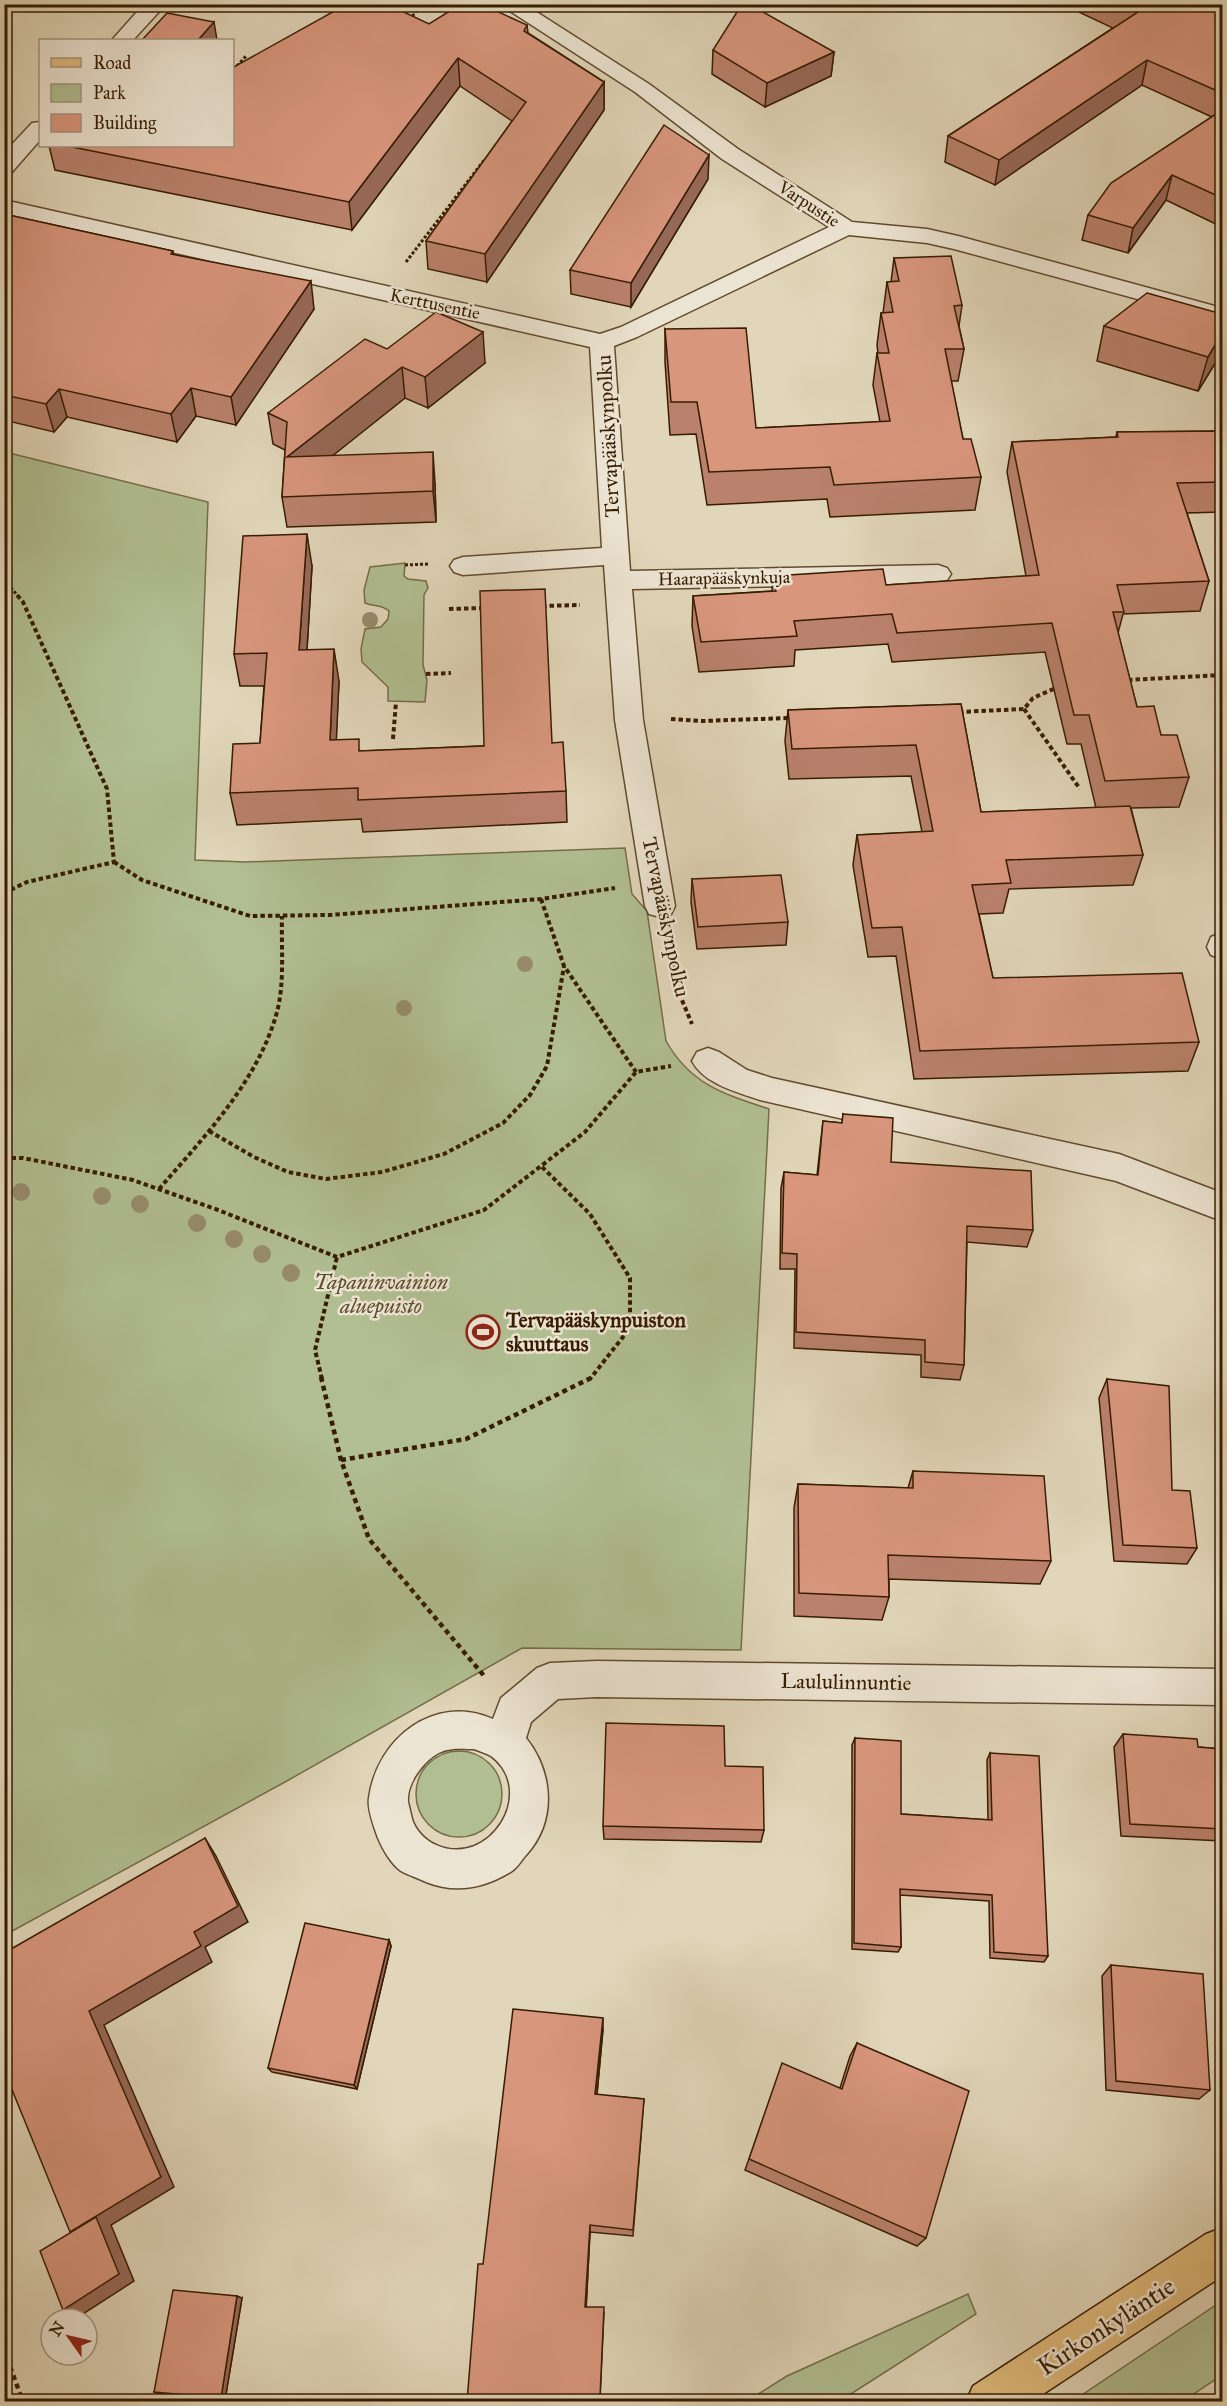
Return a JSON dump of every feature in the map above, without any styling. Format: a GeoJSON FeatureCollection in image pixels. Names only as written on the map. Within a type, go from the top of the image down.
{"type":"FeatureCollection","features":[{"type":"Feature","properties":{"kind":"main road","name":"Kirkonkyläntie"},"geometry":{"type":"LineString","coordinates":[[989,2402],[1222,2250]]}},
{"type":"Feature","properties":{"kind":"street"},"geometry":{"type":"LineString","coordinates":[[123,39],[156,4]]}},
{"type":"Feature","properties":{"kind":"street","name":"Varpustie"},"geometry":{"type":"LineString","coordinates":[[509,4],[642,88],[730,154],[846,228],[927,236],[958,243],[1222,315]]}},
{"type":"Feature","properties":{"kind":"street"},"geometry":{"type":"LineString","coordinates":[[4,167],[39,129]]}},
{"type":"Feature","properties":{"kind":"street","name":"Kerttusentie"},"geometry":{"type":"LineString","coordinates":[[4,207],[602,342]]}},
{"type":"Feature","properties":{"kind":"street"},"geometry":{"type":"LineString","coordinates":[[602,342],[629,332],[846,228]]}},
{"type":"Feature","properties":{"kind":"street","name":"Tervapääskynpolku"},"geometry":{"type":"LineString","coordinates":[[602,342],[630,729],[660,906]]}},
{"type":"Feature","properties":{"kind":"street","name":"Haarapääskynkuja"},"geometry":{"type":"LineString","coordinates":[[463,566],[618,580],[938,574]]}},
{"type":"Feature","properties":{"kind":"street"},"geometry":{"type":"LineString","coordinates":[[708,1061],[736,1079],[771,1091],[1119,1168],[1222,1207]]}},
{"type":"Feature","properties":{"kind":"street","name":"Laululinnuntie"},"geometry":{"type":"LineString","coordinates":[[510,1727],[550,1681],[597,1679],[1222,1687]]}},
{"type":"Feature","properties":{"kind":"path"},"geometry":{"type":"LineString","coordinates":[[408,21],[420,7],[419,4]]}},
{"type":"Feature","properties":{"kind":"path"},"geometry":{"type":"LineString","coordinates":[[237,66],[247,55]]}},
{"type":"Feature","properties":{"kind":"path"},"geometry":{"type":"LineString","coordinates":[[406,263],[485,159]]}},
{"type":"Feature","properties":{"kind":"path"},"geometry":{"type":"LineString","coordinates":[[4,580],[23,602],[107,789],[114,862]]}},
{"type":"Feature","properties":{"kind":"path"},"geometry":{"type":"LineString","coordinates":[[540,606],[618,580]]}},
{"type":"Feature","properties":{"kind":"path"},"geometry":{"type":"LineString","coordinates":[[449,609],[494,608]]}},
{"type":"Feature","properties":{"kind":"path"},"geometry":{"type":"LineString","coordinates":[[426,674],[451,673]]}},
{"type":"Feature","properties":{"kind":"path"},"geometry":{"type":"LineString","coordinates":[[1120,681],[1222,675]]}},
{"type":"Feature","properties":{"kind":"path"},"geometry":{"type":"LineString","coordinates":[[953,712],[1023,709],[1033,698],[1064,686]]}},
{"type":"Feature","properties":{"kind":"path"},"geometry":{"type":"LineString","coordinates":[[393,739],[396,702]]}},
{"type":"Feature","properties":{"kind":"path"},"geometry":{"type":"LineString","coordinates":[[1023,709],[1080,789]]}},
{"type":"Feature","properties":{"kind":"path"},"geometry":{"type":"LineString","coordinates":[[668,718],[712,721],[801,718]]}},
{"type":"Feature","properties":{"kind":"path"},"geometry":{"type":"LineString","coordinates":[[4,893],[27,882],[114,862],[142,879],[250,916],[330,915],[541,899],[622,887],[654,871]]}},
{"type":"Feature","properties":{"kind":"path"},"geometry":{"type":"LineString","coordinates":[[541,899],[564,966],[636,1072]]}},
{"type":"Feature","properties":{"kind":"path","name":"Tervapääskynpolku"},"geometry":{"type":"LineString","coordinates":[[660,906],[679,993],[708,1061]]}},
{"type":"Feature","properties":{"kind":"path"},"geometry":{"type":"LineString","coordinates":[[159,1190],[209,1131],[262,1052],[277,1010],[282,916]]}},
{"type":"Feature","properties":{"kind":"path"},"geometry":{"type":"LineString","coordinates":[[209,1131],[254,1157],[288,1172],[326,1179],[382,1172],[444,1154],[503,1123],[530,1095],[547,1066],[564,966]]}},
{"type":"Feature","properties":{"kind":"path"},"geometry":{"type":"LineString","coordinates":[[4,1158],[23,1158],[122,1178],[218,1210],[337,1257],[484,1210],[585,1132],[636,1072],[708,1061]]}},
{"type":"Feature","properties":{"kind":"path"},"geometry":{"type":"LineString","coordinates":[[341,1460],[465,1439],[592,1378],[630,1328],[630,1278],[590,1214],[542,1167]]}},
{"type":"Feature","properties":{"kind":"path"},"geometry":{"type":"LineString","coordinates":[[337,1257],[315,1350],[341,1460],[369,1539],[510,1727]]}},
{"type":"Feature","properties":{"kind":"path"},"geometry":{"type":"LineString","coordinates":[[4,2350],[23,2402]]}},
{"type":"Feature","properties":{"kind":"green space","name":"Tapaninvainion aluepuisto"},"geometry":{"type":"Polygon","coordinates":[[[5,452],[208,502],[195,860],[245,862],[625,848],[632,894],[647,911],[666,1041],[686,1068],[710,1086],[769,1109],[741,1650],[522,1648],[285,1782],[5,1935],[5,452]]]}},
{"type":"Feature","properties":{"kind":"green space"},"geometry":{"type":"Polygon","coordinates":[[[405,563],[404,576],[408,579],[426,581],[428,588],[424,595],[423,665],[427,680],[425,702],[388,701],[388,687],[362,662],[361,649],[365,629],[381,627],[388,619],[389,611],[383,607],[365,603],[364,590],[370,567],[405,563]]]}},
{"type":"Feature","properties":{"kind":"green space"},"geometry":{"type":"Polygon","coordinates":[[[459,1751],[475,1755],[489,1764],[498,1778],[502,1794],[498,1810],[489,1824],[475,1833],[459,1837],[443,1833],[429,1824],[420,1810],[416,1794],[420,1778],[429,1764],[443,1755],[459,1751]]]}},
{"type":"Feature","properties":{"kind":"green space"},"geometry":{"type":"Polygon","coordinates":[[[968,2294],[976,2314],[840,2401],[747,2401],[787,2376],[968,2294]]]}},
{"type":"Feature","properties":{"kind":"green space"},"geometry":{"type":"Polygon","coordinates":[[[1222,2301],[1222,2375],[1183,2401],[1073,2401],[1222,2301]]]}},
{"type":"Feature","properties":{"kind":"building"},"geometry":{"type":"Polygon","coordinates":[[[347,4],[387,4],[429,24],[461,4],[481,4],[527,25],[524,31],[604,82],[485,254],[426,241],[526,102],[458,58],[349,202],[72,147],[234,147],[234,67],[347,4]]]}},
{"type":"Feature","properties":{"kind":"building"},"geometry":{"type":"Polygon","coordinates":[[[742,4],[749,4],[834,52],[767,83],[713,50],[742,4]]]}},
{"type":"Feature","properties":{"kind":"building"},"geometry":{"type":"Polygon","coordinates":[[[1121,4],[1222,4],[1222,93],[1147,60],[999,160],[948,136],[1138,12],[1121,4]]]}},
{"type":"Feature","properties":{"kind":"building"},"geometry":{"type":"Polygon","coordinates":[[[167,13],[214,22],[199,39],[143,39],[167,13]]]}},
{"type":"Feature","properties":{"kind":"building"},"geometry":{"type":"Polygon","coordinates":[[[1222,110],[1222,198],[1172,175],[1133,228],[1088,215],[1111,183],[1222,110]]]}},
{"type":"Feature","properties":{"kind":"building"},"geometry":{"type":"Polygon","coordinates":[[[664,125],[709,155],[631,283],[570,270],[664,125]]]}},
{"type":"Feature","properties":{"kind":"building"},"geometry":{"type":"Polygon","coordinates":[[[4,214],[173,251],[171,254],[311,281],[231,397],[191,388],[171,414],[59,389],[46,404],[4,395],[4,214]]]}},
{"type":"Feature","properties":{"kind":"building"},"geometry":{"type":"Polygon","coordinates":[[[951,256],[962,305],[954,306],[964,349],[945,349],[963,439],[971,439],[981,477],[834,485],[830,467],[709,472],[697,402],[671,402],[665,329],[746,328],[756,428],[890,421],[877,353],[889,353],[881,313],[893,312],[887,282],[899,281],[894,258],[951,256]]]}},
{"type":"Feature","properties":{"kind":"building"},"geometry":{"type":"Polygon","coordinates":[[[1147,293],[1222,314],[1222,333],[1208,357],[1104,326],[1147,293]]]}},
{"type":"Feature","properties":{"kind":"building"},"geometry":{"type":"Polygon","coordinates":[[[436,312],[483,332],[425,377],[402,367],[287,457],[433,452],[433,491],[282,497],[287,422],[268,413],[365,339],[387,349],[436,312]]]}},
{"type":"Feature","properties":{"kind":"building"},"geometry":{"type":"Polygon","coordinates":[[[1222,431],[1222,482],[1177,483],[1209,581],[1117,585],[1124,612],[1113,612],[1137,707],[1154,706],[1161,735],[1177,735],[1189,777],[1105,781],[1089,715],[1074,715],[1052,623],[897,633],[892,614],[794,621],[797,636],[701,642],[693,596],[776,591],[773,576],[883,569],[886,585],[1039,575],[1012,442],[1118,437],[1117,432],[1222,431]]]}},
{"type":"Feature","properties":{"kind":"building"},"geometry":{"type":"Polygon","coordinates":[[[307,534],[299,650],[334,649],[330,740],[359,739],[359,751],[484,746],[480,591],[545,589],[552,743],[563,742],[566,791],[358,800],[358,788],[230,793],[233,744],[260,743],[267,653],[234,654],[243,536],[307,534]]]}},
{"type":"Feature","properties":{"kind":"building"},"geometry":{"type":"Polygon","coordinates":[[[961,704],[981,812],[1130,806],[1143,855],[1006,860],[1011,883],[972,885],[993,978],[1182,973],[1199,1042],[920,1051],[902,927],[872,928],[857,835],[933,831],[916,745],[792,749],[788,710],[961,704]]]}},
{"type":"Feature","properties":{"kind":"building"},"geometry":{"type":"Polygon","coordinates":[[[781,875],[788,922],[698,927],[692,879],[781,875]]]}},
{"type":"Feature","properties":{"kind":"building"},"geometry":{"type":"Polygon","coordinates":[[[843,1114],[893,1118],[891,1162],[1031,1171],[1033,1230],[967,1226],[964,1365],[925,1362],[925,1340],[796,1332],[797,1254],[782,1253],[784,1172],[818,1175],[823,1121],[842,1123],[843,1114]]]}},
{"type":"Feature","properties":{"kind":"building"},"geometry":{"type":"Polygon","coordinates":[[[1107,1379],[1169,1386],[1172,1490],[1190,1491],[1197,1548],[1123,1545],[1107,1379]]]}},
{"type":"Feature","properties":{"kind":"building"},"geometry":{"type":"Polygon","coordinates":[[[913,1471],[1044,1476],[1051,1561],[888,1555],[889,1597],[799,1593],[798,1484],[913,1488],[913,1471]]]}},
{"type":"Feature","properties":{"kind":"building"},"geometry":{"type":"Polygon","coordinates":[[[606,1723],[724,1726],[725,1766],[763,1767],[764,1830],[603,1826],[606,1723]]]}},
{"type":"Feature","properties":{"kind":"building"},"geometry":{"type":"Polygon","coordinates":[[[1123,1734],[1197,1739],[1198,1747],[1222,1749],[1222,1829],[1130,1824],[1123,1734]]]}},
{"type":"Feature","properties":{"kind":"building"},"geometry":{"type":"Polygon","coordinates":[[[855,1738],[901,1741],[901,1814],[992,1820],[990,1753],[1039,1756],[1048,1956],[994,1952],[992,1895],[900,1889],[901,1947],[854,1943],[855,1738]]]}},
{"type":"Feature","properties":{"kind":"building"},"geometry":{"type":"Polygon","coordinates":[[[205,1838],[238,1906],[194,1932],[201,1946],[89,2011],[161,2177],[70,2232],[4,2070],[4,1953],[205,1838]]]}},
{"type":"Feature","properties":{"kind":"building"},"geometry":{"type":"Polygon","coordinates":[[[305,1923],[389,1940],[354,2085],[268,2068],[305,1923]]]}},
{"type":"Feature","properties":{"kind":"building"},"geometry":{"type":"Polygon","coordinates":[[[1111,1965],[1203,1974],[1210,2090],[1116,2081],[1111,1965]]]}},
{"type":"Feature","properties":{"kind":"building"},"geometry":{"type":"Polygon","coordinates":[[[513,2009],[603,2018],[595,2094],[644,2099],[633,2230],[590,2225],[585,2307],[604,2307],[600,2397],[579,2395],[579,2402],[467,2402],[478,2264],[483,2264],[513,2009]]]}},
{"type":"Feature","properties":{"kind":"building"},"geometry":{"type":"Polygon","coordinates":[[[857,2043],[969,2091],[926,2238],[749,2159],[782,2063],[842,2089],[857,2043]]]}},
{"type":"Feature","properties":{"kind":"building"},"geometry":{"type":"Polygon","coordinates":[[[96,2217],[119,2274],[68,2307],[62,2307],[40,2251],[96,2217]]]}},
{"type":"Feature","properties":{"kind":"building"},"geometry":{"type":"Polygon","coordinates":[[[173,2290],[237,2296],[221,2398],[154,2392],[173,2290]]]}},
{"type":"Feature","properties":{"kind":"place","name":"Tervapääskynpuiston skuuttaus"},"geometry":{"type":"Point","coordinates":[483,1332]}}]}
